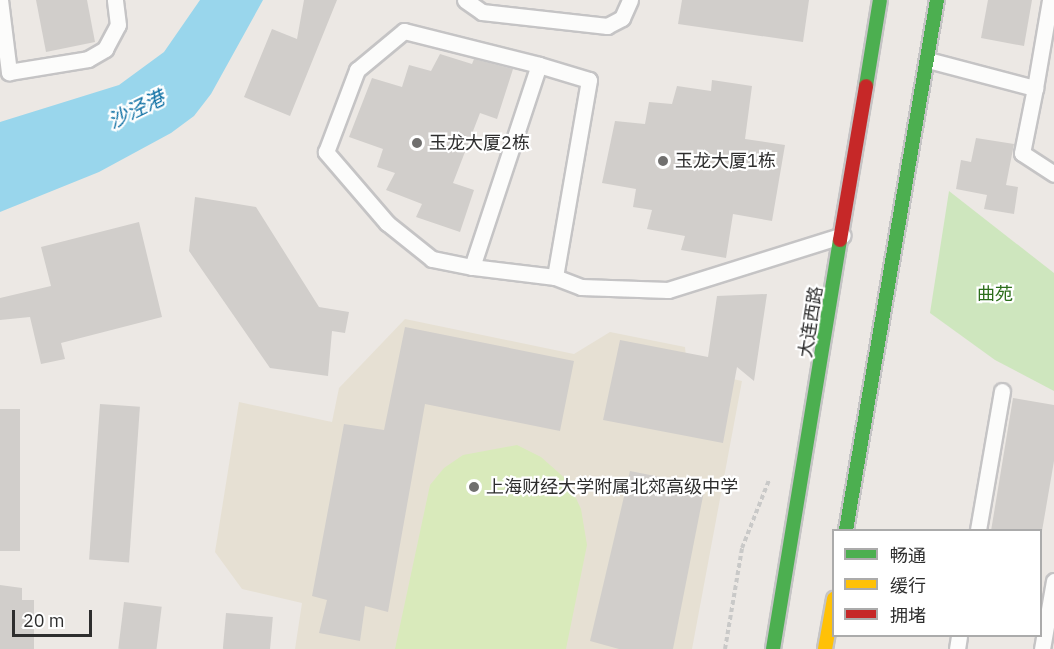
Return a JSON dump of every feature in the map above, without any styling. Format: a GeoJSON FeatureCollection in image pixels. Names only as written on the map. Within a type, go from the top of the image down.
{"type":"FeatureCollection","features":[{"type":"Feature","properties":{"kind":"main road","name":"大连西路"},"geometry":{"type":"LineString","coordinates":[[773,649],[880,0]]}},
{"type":"Feature","properties":{"kind":"main road"},"geometry":{"type":"LineString","coordinates":[[846,529],[937,0]]}},
{"type":"Feature","properties":{"kind":"main road"},"geometry":{"type":"LineString","coordinates":[[825,649],[832,610]]}},
{"type":"Feature","properties":{"kind":"lane"},"geometry":{"type":"LineString","coordinates":[[0,0],[9,72],[88,59],[105,48],[118,25],[115,0]]}},
{"type":"Feature","properties":{"kind":"lane"},"geometry":{"type":"LineString","coordinates":[[465,0],[482,12],[608,26],[622,18],[630,0]]}},
{"type":"Feature","properties":{"kind":"lane"},"geometry":{"type":"LineString","coordinates":[[1050,0],[1022,153],[1054,174]]}},
{"type":"Feature","properties":{"kind":"lane"},"geometry":{"type":"LineString","coordinates":[[555,277],[589,80],[404,30],[357,70],[326,152],[387,224],[432,259],[472,267],[555,277],[581,287],[668,290],[843,235]]}},
{"type":"Feature","properties":{"kind":"lane"},"geometry":{"type":"LineString","coordinates":[[928,60],[1035,88]]}},
{"type":"Feature","properties":{"kind":"lane"},"geometry":{"type":"LineString","coordinates":[[472,267],[539,65]]}},
{"type":"Feature","properties":{"kind":"lane"},"geometry":{"type":"LineString","coordinates":[[978,529],[1002,391]]}},
{"type":"Feature","properties":{"kind":"lane"},"geometry":{"type":"LineString","coordinates":[[1042,649],[1054,581]]}},
{"type":"Feature","properties":{"kind":"path"},"geometry":{"type":"LineString","coordinates":[[725,649],[750,522],[776,471]]}},
{"type":"Feature","properties":{"kind":"shaded area","name":"上海财经大学附属北郊高级中学"},"geometry":{"type":"Polygon","coordinates":[[[405,319],[574,354],[610,332],[685,347],[687,369],[742,381],[692,649],[295,649],[302,603],[242,589],[215,552],[239,402],[332,422],[339,388],[405,319]]]}},
{"type":"Feature","properties":{"kind":"green space","name":"曲苑"},"geometry":{"type":"Polygon","coordinates":[[[949,191],[1054,273],[1054,391],[995,360],[930,313],[949,191]]]}},
{"type":"Feature","properties":{"kind":"green space"},"geometry":{"type":"Polygon","coordinates":[[[517,445],[541,457],[568,481],[581,509],[587,545],[566,649],[395,649],[430,485],[444,468],[463,455],[517,445]]]}},
{"type":"Feature","properties":{"kind":"water","name":"沙泾港"},"geometry":{"type":"Polygon","coordinates":[[[200,0],[263,0],[211,94],[194,116],[171,133],[99,172],[0,212],[0,122],[119,85],[164,52],[200,0]]]}},
{"type":"Feature","properties":{"kind":"building"},"geometry":{"type":"Polygon","coordinates":[[[36,0],[87,0],[95,42],[46,52],[36,0]]]}},
{"type":"Feature","properties":{"kind":"building"},"geometry":{"type":"Polygon","coordinates":[[[304,0],[337,0],[290,116],[244,97],[272,29],[297,39],[304,0]]]}},
{"type":"Feature","properties":{"kind":"building"},"geometry":{"type":"Polygon","coordinates":[[[682,0],[809,0],[803,42],[678,24],[682,0]]]}},
{"type":"Feature","properties":{"kind":"building"},"geometry":{"type":"Polygon","coordinates":[[[988,0],[1032,0],[1024,46],[981,38],[988,0]]]}},
{"type":"Feature","properties":{"kind":"building","name":"玉龙大厦2栋"},"geometry":{"type":"Polygon","coordinates":[[[440,54],[472,64],[474,59],[513,69],[497,119],[480,113],[453,183],[474,190],[460,232],[416,217],[422,204],[386,190],[395,173],[377,167],[383,149],[349,137],[372,78],[402,87],[409,65],[431,71],[440,54]]]}},
{"type":"Feature","properties":{"kind":"building","name":"玉龙大厦1栋"},"geometry":{"type":"Polygon","coordinates":[[[712,80],[752,86],[745,139],[785,145],[772,221],[733,214],[726,258],[681,250],[685,236],[647,229],[652,210],[633,207],[636,189],[602,183],[615,121],[645,124],[649,102],[672,104],[677,86],[711,91],[712,80]]]}},
{"type":"Feature","properties":{"kind":"building"},"geometry":{"type":"Polygon","coordinates":[[[976,138],[1014,144],[1006,185],[1018,187],[1014,214],[984,209],[987,195],[956,189],[961,160],[971,162],[976,138]]]}},
{"type":"Feature","properties":{"kind":"building"},"geometry":{"type":"Polygon","coordinates":[[[195,197],[256,207],[319,307],[349,312],[345,333],[332,331],[328,376],[270,368],[189,251],[195,197]]]}},
{"type":"Feature","properties":{"kind":"building"},"geometry":{"type":"Polygon","coordinates":[[[139,222],[162,317],[61,343],[65,359],[41,364],[30,317],[0,320],[0,298],[51,286],[41,247],[139,222]]]}},
{"type":"Feature","properties":{"kind":"building"},"geometry":{"type":"Polygon","coordinates":[[[767,294],[754,381],[737,367],[723,443],[603,420],[620,340],[708,357],[717,296],[767,294]]]}},
{"type":"Feature","properties":{"kind":"building"},"geometry":{"type":"Polygon","coordinates":[[[405,327],[574,361],[560,431],[425,404],[388,612],[365,606],[360,641],[319,633],[327,600],[312,596],[344,424],[384,430],[405,327]]]}},
{"type":"Feature","properties":{"kind":"building"},"geometry":{"type":"Polygon","coordinates":[[[1013,398],[1054,405],[1054,461],[1042,531],[1042,529],[991,529],[1013,398]]]}},
{"type":"Feature","properties":{"kind":"building"},"geometry":{"type":"Polygon","coordinates":[[[100,404],[140,407],[129,562],[89,560],[100,404]]]}},
{"type":"Feature","properties":{"kind":"building"},"geometry":{"type":"Polygon","coordinates":[[[0,409],[20,409],[20,551],[0,551],[0,409]]]}},
{"type":"Feature","properties":{"kind":"building"},"geometry":{"type":"Polygon","coordinates":[[[630,471],[705,486],[673,649],[619,649],[590,641],[630,471]]]}},
{"type":"Feature","properties":{"kind":"building"},"geometry":{"type":"Polygon","coordinates":[[[0,585],[22,588],[22,600],[34,600],[34,649],[0,649],[0,585]]]}},
{"type":"Feature","properties":{"kind":"building"},"geometry":{"type":"Polygon","coordinates":[[[124,602],[162,607],[157,649],[118,649],[124,602]]]}},
{"type":"Feature","properties":{"kind":"building"},"geometry":{"type":"Polygon","coordinates":[[[226,613],[273,617],[270,649],[223,649],[226,613]]]}},
{"type":"Feature","properties":{"kind":"traffic: fast"},"geometry":{"type":"LineString","coordinates":[[866,86],[880,0]]}},
{"type":"Feature","properties":{"kind":"traffic: fast"},"geometry":{"type":"LineString","coordinates":[[846,529],[937,0]]}},
{"type":"Feature","properties":{"kind":"traffic: fast"},"geometry":{"type":"LineString","coordinates":[[773,649],[840,240]]}},
{"type":"Feature","properties":{"kind":"traffic: slow"},"geometry":{"type":"LineString","coordinates":[[825,649],[832,610]]}},
{"type":"Feature","properties":{"kind":"traffic: jam"},"geometry":{"type":"LineString","coordinates":[[840,240],[866,86]]}},
{"type":"Feature","properties":{"kind":"place","name":"玉龙大厦2栋"},"geometry":{"type":"Point","coordinates":[417,143]}},
{"type":"Feature","properties":{"kind":"place","name":"玉龙大厦1栋"},"geometry":{"type":"Point","coordinates":[663,161]}},
{"type":"Feature","properties":{"kind":"place","name":"上海财经大学附属北郊高级中学"},"geometry":{"type":"Point","coordinates":[474,487]}}]}
